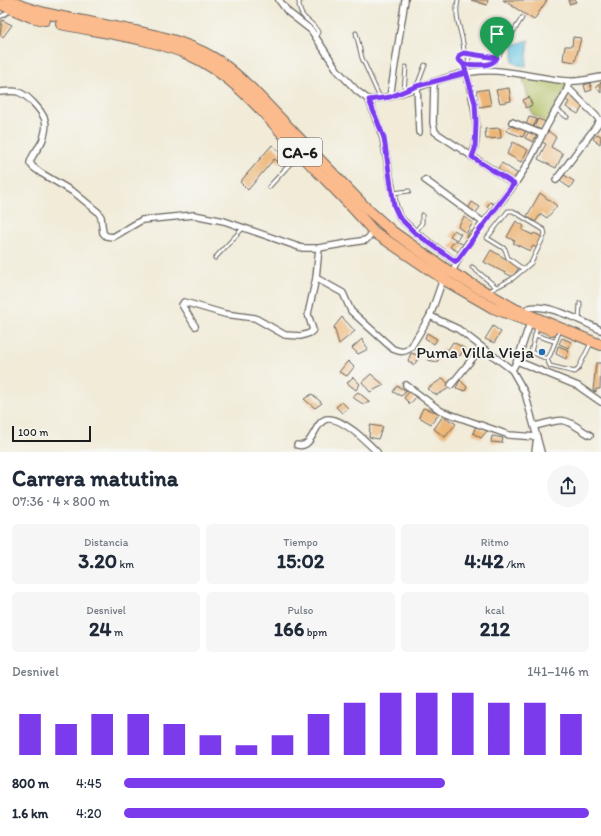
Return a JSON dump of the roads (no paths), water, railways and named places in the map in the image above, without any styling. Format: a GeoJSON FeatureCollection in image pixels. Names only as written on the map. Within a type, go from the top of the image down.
{"type":"FeatureCollection","features":[{"type":"Feature","properties":{"kind":"highway","name":"CA-6"},"geometry":{"type":"LineString","coordinates":[[8,0],[40,13],[150,34],[197,49],[214,58],[252,89],[366,208],[393,232],[452,272],[492,289],[500,299],[522,312],[534,325],[577,333],[592,341]]}},
{"type":"Feature","properties":{"kind":"highway","name":"CA-6"},"geometry":{"type":"LineString","coordinates":[[0,4],[31,17],[147,41],[170,48],[203,62],[236,84],[374,232],[386,241],[443,279],[494,309],[534,325],[556,337],[592,341]]}},
{"type":"Feature","properties":{"kind":"highway"},"geometry":{"type":"LineString","coordinates":[[374,232],[381,230],[382,222]]}},
{"type":"Feature","properties":{"kind":"highway"},"geometry":{"type":"LineString","coordinates":[[386,241],[387,233],[393,232]]}},
{"type":"Feature","properties":{"kind":"highway"},"geometry":{"type":"LineString","coordinates":[[481,302],[488,298],[492,289]]}},
{"type":"Feature","properties":{"kind":"highway"},"geometry":{"type":"LineString","coordinates":[[494,309],[494,302],[500,299]]}},
{"type":"Feature","properties":{"kind":"street"},"geometry":{"type":"LineString","coordinates":[[279,0],[288,12],[311,30],[338,71],[357,91],[369,100],[384,138],[393,193],[399,217],[414,232],[456,262]]}},
{"type":"Feature","properties":{"kind":"street"},"geometry":{"type":"LineString","coordinates":[[390,97],[405,0]]}},
{"type":"Feature","properties":{"kind":"street"},"geometry":{"type":"LineString","coordinates":[[369,100],[390,97],[417,86],[466,73],[496,71],[569,81],[601,77]]}},
{"type":"Feature","properties":{"kind":"street"},"geometry":{"type":"LineString","coordinates":[[466,73],[475,109],[475,149],[472,157]]}},
{"type":"Feature","properties":{"kind":"street"},"geometry":{"type":"LineString","coordinates":[[452,272],[456,262],[520,176],[568,88],[569,81]]}},
{"type":"Feature","properties":{"kind":"street"},"geometry":{"type":"LineString","coordinates":[[434,82],[433,123],[435,132],[514,184]]}},
{"type":"Feature","properties":{"kind":"street"},"geometry":{"type":"LineString","coordinates":[[417,86],[419,132]]}},
{"type":"Feature","properties":{"kind":"street"},"geometry":{"type":"LineString","coordinates":[[556,180],[601,121],[568,88]]}},
{"type":"Feature","properties":{"kind":"street"},"geometry":{"type":"LineString","coordinates":[[0,92],[17,91],[26,95],[32,101],[45,120],[46,130],[43,141],[31,156],[30,163],[41,173],[75,193],[98,212],[101,217],[103,233],[106,236],[113,237],[142,220],[168,216],[194,215],[244,227],[273,239],[302,248],[319,248],[366,240],[374,232]]}},
{"type":"Feature","properties":{"kind":"street"},"geometry":{"type":"LineString","coordinates":[[512,122],[542,134]]}},
{"type":"Feature","properties":{"kind":"street"},"geometry":{"type":"LineString","coordinates":[[424,180],[484,223]]}},
{"type":"Feature","properties":{"kind":"street"},"geometry":{"type":"LineString","coordinates":[[195,326],[182,305],[184,302],[225,314],[255,318],[285,335],[307,335],[313,330],[308,314],[316,278],[319,248]]}},
{"type":"Feature","properties":{"kind":"street"},"geometry":{"type":"LineString","coordinates":[[316,278],[343,293],[350,311],[358,319],[397,351],[404,352],[411,347],[430,316],[443,279]]}},
{"type":"Feature","properties":{"kind":"street"},"geometry":{"type":"LineString","coordinates":[[522,312],[526,308],[539,306],[601,330]]}},
{"type":"Feature","properties":{"kind":"street"},"geometry":{"type":"LineString","coordinates":[[430,316],[458,329],[481,348],[512,370],[524,393],[535,426],[541,452]]}},
{"type":"Feature","properties":{"kind":"street"},"geometry":{"type":"LineString","coordinates":[[512,370],[534,325]]}},
{"type":"Feature","properties":{"kind":"street"},"geometry":{"type":"LineString","coordinates":[[451,385],[481,348]]}},
{"type":"Feature","properties":{"kind":"street"},"geometry":{"type":"LineString","coordinates":[[517,361],[578,386],[601,402]]}},
{"type":"Feature","properties":{"kind":"street"},"geometry":{"type":"LineString","coordinates":[[406,385],[441,411],[509,435],[537,437]]}},
{"type":"Feature","properties":{"kind":"street"},"geometry":{"type":"LineString","coordinates":[[297,445],[300,446],[306,444],[322,420],[328,419],[337,421],[347,426],[377,452]]}},
{"type":"Feature","properties":{"kind":"street"},"geometry":{"type":"LineString","coordinates":[[535,426],[560,419],[569,421],[590,435]]}},
{"type":"Feature","properties":{"kind":"street"},"geometry":{"type":"LineString","coordinates":[[535,452],[537,437]]}},
{"type":"Feature","properties":{"kind":"lane"},"geometry":{"type":"LineString","coordinates":[[301,0],[299,2],[299,11],[305,19],[316,28],[318,32],[315,38]]}},
{"type":"Feature","properties":{"kind":"lane"},"geometry":{"type":"LineString","coordinates":[[458,0],[456,18],[465,53],[469,58],[466,65],[466,73]]}},
{"type":"Feature","properties":{"kind":"lane"},"geometry":{"type":"LineString","coordinates":[[0,17],[12,10]]}},
{"type":"Feature","properties":{"kind":"lane"},"geometry":{"type":"LineString","coordinates":[[497,58],[465,53],[460,55],[458,59],[466,65],[488,65],[494,63],[522,18]]}},
{"type":"Feature","properties":{"kind":"lane"},"geometry":{"type":"LineString","coordinates":[[356,33],[362,58],[380,98]]}},
{"type":"Feature","properties":{"kind":"lane"},"geometry":{"type":"LineString","coordinates":[[417,86],[425,65]]}},
{"type":"Feature","properties":{"kind":"lane"},"geometry":{"type":"LineString","coordinates":[[404,91],[406,67]]}},
{"type":"Feature","properties":{"kind":"lane"},"geometry":{"type":"LineString","coordinates":[[556,110],[567,117]]}},
{"type":"Feature","properties":{"kind":"lane"},"geometry":{"type":"LineString","coordinates":[[268,187],[300,153]]}},
{"type":"Feature","properties":{"kind":"lane"},"geometry":{"type":"LineString","coordinates":[[393,193],[409,191]]}},
{"type":"Feature","properties":{"kind":"lane"},"geometry":{"type":"LineString","coordinates":[[472,266],[492,289],[512,279],[531,263],[545,231],[513,211],[508,211],[487,238],[505,249],[508,258],[523,269]]}},
{"type":"Feature","properties":{"kind":"lane"},"geometry":{"type":"LineString","coordinates":[[414,232],[422,223],[422,215]]}},
{"type":"Feature","properties":{"kind":"lane"},"geometry":{"type":"LineString","coordinates":[[216,258],[244,227]]}},
{"type":"Feature","properties":{"kind":"lane"},"geometry":{"type":"LineString","coordinates":[[579,321],[580,303]]}},
{"type":"Feature","properties":{"kind":"lane"},"geometry":{"type":"LineString","coordinates":[[534,325],[531,352],[546,359],[550,366],[575,372],[585,357],[592,341]]}},
{"type":"Feature","properties":{"kind":"lane"},"geometry":{"type":"LineString","coordinates":[[546,359],[550,355],[556,337]]}},
{"type":"Feature","properties":{"kind":"water"},"geometry":{"type":"Polygon","coordinates":[[[529,40],[526,66],[518,65],[513,62],[513,45],[529,40]]]}},
{"type":"Feature","properties":{"kind":"place","name":"Puma Villa Vieja"},"geometry":{"type":"Point","coordinates":[542,352]}}]}
